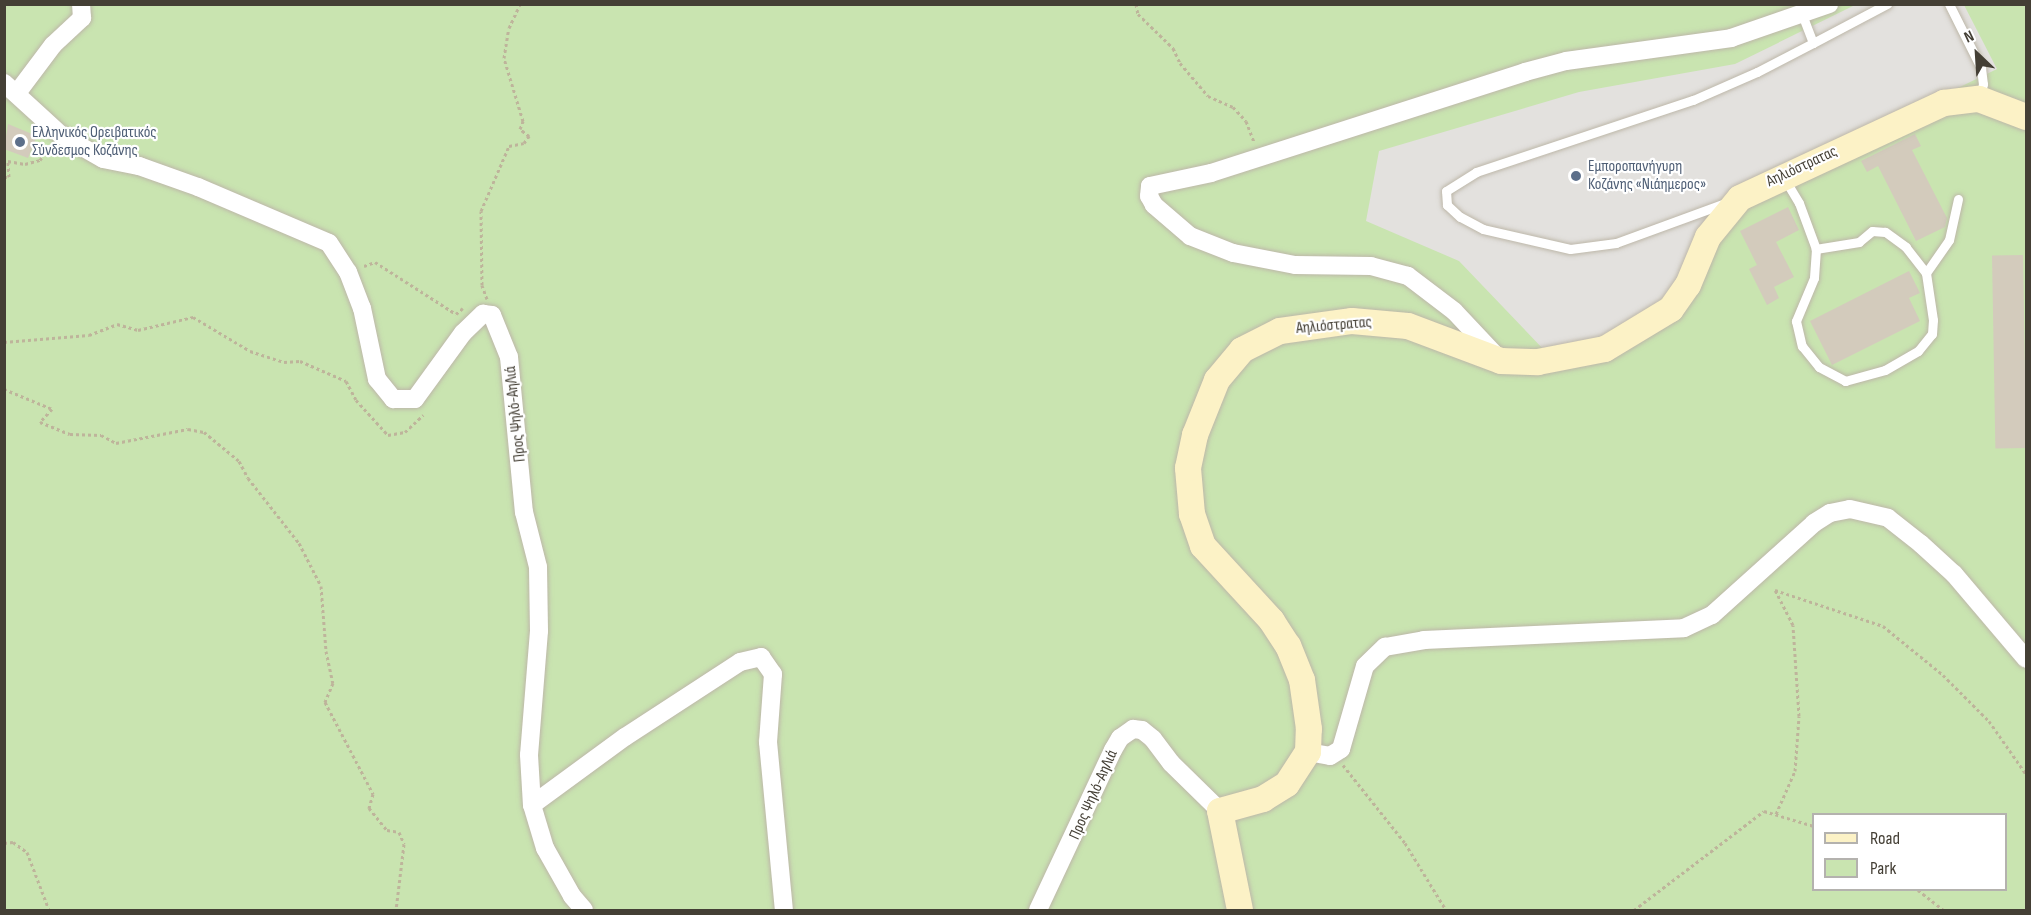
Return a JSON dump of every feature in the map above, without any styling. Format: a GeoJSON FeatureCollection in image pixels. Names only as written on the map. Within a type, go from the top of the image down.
{"type":"FeatureCollection","features":[{"type":"Feature","properties":{"kind":"street"},"geometry":{"type":"LineString","coordinates":[[81,4],[82,18],[11,88],[61,135],[103,159],[139,166],[198,187],[329,243],[348,272],[362,308],[377,379],[393,399],[415,399],[482,310]]}},
{"type":"Feature","properties":{"kind":"street"},"geometry":{"type":"LineString","coordinates":[[1501,361],[1454,311],[1408,276],[1371,266],[1294,265],[1233,253],[1190,236],[1154,205],[1149,196],[1150,186],[1198,177],[1525,72],[1566,62],[1731,38],[1828,4]]}},
{"type":"Feature","properties":{"kind":"street","name":"Αηλιόστρατας"},"geometry":{"type":"LineString","coordinates":[[1308,752],[1307,702],[1288,646],[1272,621],[1203,546],[1195,529],[1188,468],[1206,401],[1228,363],[1242,350],[1280,331],[1326,323],[1379,322],[1408,326],[1501,361],[1573,358],[1605,349],[1652,323],[1681,297],[1707,237],[1740,198],[1926,110],[1958,99],[1979,99],[2026,117]]}},
{"type":"Feature","properties":{"kind":"street","name":"Προς Ψηλό-ΑηΛιά"},"geometry":{"type":"LineString","coordinates":[[482,310],[509,357],[525,512],[538,567],[539,631],[529,755],[532,805],[545,849],[572,896],[584,910]]}},
{"type":"Feature","properties":{"kind":"street"},"geometry":{"type":"LineString","coordinates":[[1240,910],[1220,811],[1277,792],[1294,777],[1308,752],[1333,754],[1347,740],[1365,666],[1385,647],[1424,640],[1684,628],[1712,615],[1814,523],[1830,513],[1850,509],[1888,518],[1921,544],[1954,574],[2026,659]]}},
{"type":"Feature","properties":{"kind":"street"},"geometry":{"type":"LineString","coordinates":[[532,805],[625,737],[730,669],[761,657],[773,674],[768,742],[784,910]]}},
{"type":"Feature","properties":{"kind":"street","name":"Προς Ψηλό-ΑηΛιά"},"geometry":{"type":"LineString","coordinates":[[1038,910],[1113,750],[1120,738],[1133,729],[1143,730],[1153,739],[1220,811]]}},
{"type":"Feature","properties":{"kind":"lane"},"geometry":{"type":"LineString","coordinates":[[1740,198],[1616,243],[1570,249],[1483,229],[1460,217],[1447,205],[1446,191],[1476,172],[1523,154],[1715,92],[1887,4]]}},
{"type":"Feature","properties":{"kind":"lane"},"geometry":{"type":"LineString","coordinates":[[1949,4],[1982,68],[1983,84],[1979,99]]}},
{"type":"Feature","properties":{"kind":"lane"},"geometry":{"type":"LineString","coordinates":[[1802,15],[1813,43]]}},
{"type":"Feature","properties":{"kind":"lane"},"geometry":{"type":"LineString","coordinates":[[1783,176],[1799,203],[1816,249],[1814,278],[1796,321],[1802,346],[1819,367],[1845,381],[1885,370],[1918,351],[1932,334],[1926,273],[1906,247],[1886,232],[1872,231],[1859,242],[1816,249]]}},
{"type":"Feature","properties":{"kind":"lane"},"geometry":{"type":"LineString","coordinates":[[1926,273],[1949,240],[1958,199]]}},
{"type":"Feature","properties":{"kind":"path"},"geometry":{"type":"LineString","coordinates":[[482,310],[481,211],[509,146],[524,143],[529,136],[520,129],[523,121],[504,58],[509,28],[520,4]]}},
{"type":"Feature","properties":{"kind":"path"},"geometry":{"type":"LineString","coordinates":[[1136,4],[1138,14],[1173,48],[1180,63],[1208,96],[1233,107],[1246,121],[1259,158]]}},
{"type":"Feature","properties":{"kind":"path"},"geometry":{"type":"LineString","coordinates":[[4,177],[9,177],[8,161],[25,164],[40,160],[45,153]]}},
{"type":"Feature","properties":{"kind":"path"},"geometry":{"type":"LineString","coordinates":[[4,200],[4,212]]}},
{"type":"Feature","properties":{"kind":"path"},"geometry":{"type":"LineString","coordinates":[[348,272],[375,262],[456,314],[482,310]]}},
{"type":"Feature","properties":{"kind":"path"},"geometry":{"type":"LineString","coordinates":[[478,296],[485,301],[482,310]]}},
{"type":"Feature","properties":{"kind":"path"},"geometry":{"type":"LineString","coordinates":[[4,342],[89,335],[117,324],[138,330],[193,317],[209,324],[216,334],[250,351],[284,362],[300,361],[346,381],[356,400],[388,435],[405,432],[423,415],[415,399]]}},
{"type":"Feature","properties":{"kind":"path"},"geometry":{"type":"LineString","coordinates":[[4,389],[52,409],[40,422],[70,434],[101,435],[116,442],[188,429],[204,432],[239,462],[299,543],[321,586],[326,651],[333,683],[325,702],[373,794],[369,808],[387,830],[399,832],[404,844],[396,910]]}},
{"type":"Feature","properties":{"kind":"path"},"geometry":{"type":"LineString","coordinates":[[1776,814],[1795,771],[1799,716],[1793,624],[1775,591],[1883,626],[1942,675],[1989,721],[2026,774]]}},
{"type":"Feature","properties":{"kind":"path"},"geometry":{"type":"LineString","coordinates":[[1333,754],[1405,843],[1446,910]]}},
{"type":"Feature","properties":{"kind":"path"},"geometry":{"type":"LineString","coordinates":[[1634,910],[1764,811],[1812,825]]}},
{"type":"Feature","properties":{"kind":"path"},"geometry":{"type":"LineString","coordinates":[[4,843],[13,842],[27,852],[49,910]]}},
{"type":"Feature","properties":{"kind":"path"},"geometry":{"type":"LineString","coordinates":[[1919,891],[1944,910]]}},
{"type":"Feature","properties":{"kind":"green space"},"geometry":{"type":"Polygon","coordinates":[[[5,5],[2026,5],[2026,910],[5,910],[5,5]]]}},
{"type":"Feature","properties":{"kind":"shaded area","name":"Εμποροπανήγυρη Κοζάνης «Νιάημερος»"},"geometry":{"type":"Polygon","coordinates":[[[1855,5],[1964,5],[1997,69],[1725,201],[1677,282],[1660,301],[1639,317],[1591,345],[1545,351],[1459,261],[1366,221],[1379,151],[1579,92],[1735,64],[1855,5]]]}},
{"type":"Feature","properties":{"kind":"building","name":"Ελληνικός Ορειβατικός Σύνδεσμος Κοζάνης"},"geometry":{"type":"Polygon","coordinates":[[[8,124],[37,136],[28,158],[4,149],[8,124]]]}},
{"type":"Feature","properties":{"kind":"building"},"geometry":{"type":"Polygon","coordinates":[[[1915,134],[1921,146],[1912,150],[1947,218],[1945,227],[1916,241],[1878,166],[1867,172],[1861,161],[1915,134]]]}},
{"type":"Feature","properties":{"kind":"building"},"geometry":{"type":"Polygon","coordinates":[[[1788,207],[1799,230],[1776,242],[1794,277],[1774,287],[1779,298],[1767,305],[1749,269],[1757,265],[1740,231],[1788,207]]]}},
{"type":"Feature","properties":{"kind":"building"},"geometry":{"type":"Polygon","coordinates":[[[2023,255],[2026,448],[1995,449],[1992,256],[2023,255]]]}},
{"type":"Feature","properties":{"kind":"building"},"geometry":{"type":"Polygon","coordinates":[[[1909,271],[1920,293],[1909,298],[1920,321],[1832,365],[1810,321],[1909,271]]]}},
{"type":"Feature","properties":{"kind":"place","name":"Ελληνικός Ορειβατικός Σύνδεσμος Κοζάνης"},"geometry":{"type":"Point","coordinates":[20,142]}},
{"type":"Feature","properties":{"kind":"place","name":"Εμποροπανήγυρη Κοζάνης «Νιάημερος»"},"geometry":{"type":"Point","coordinates":[1576,176]}}]}
